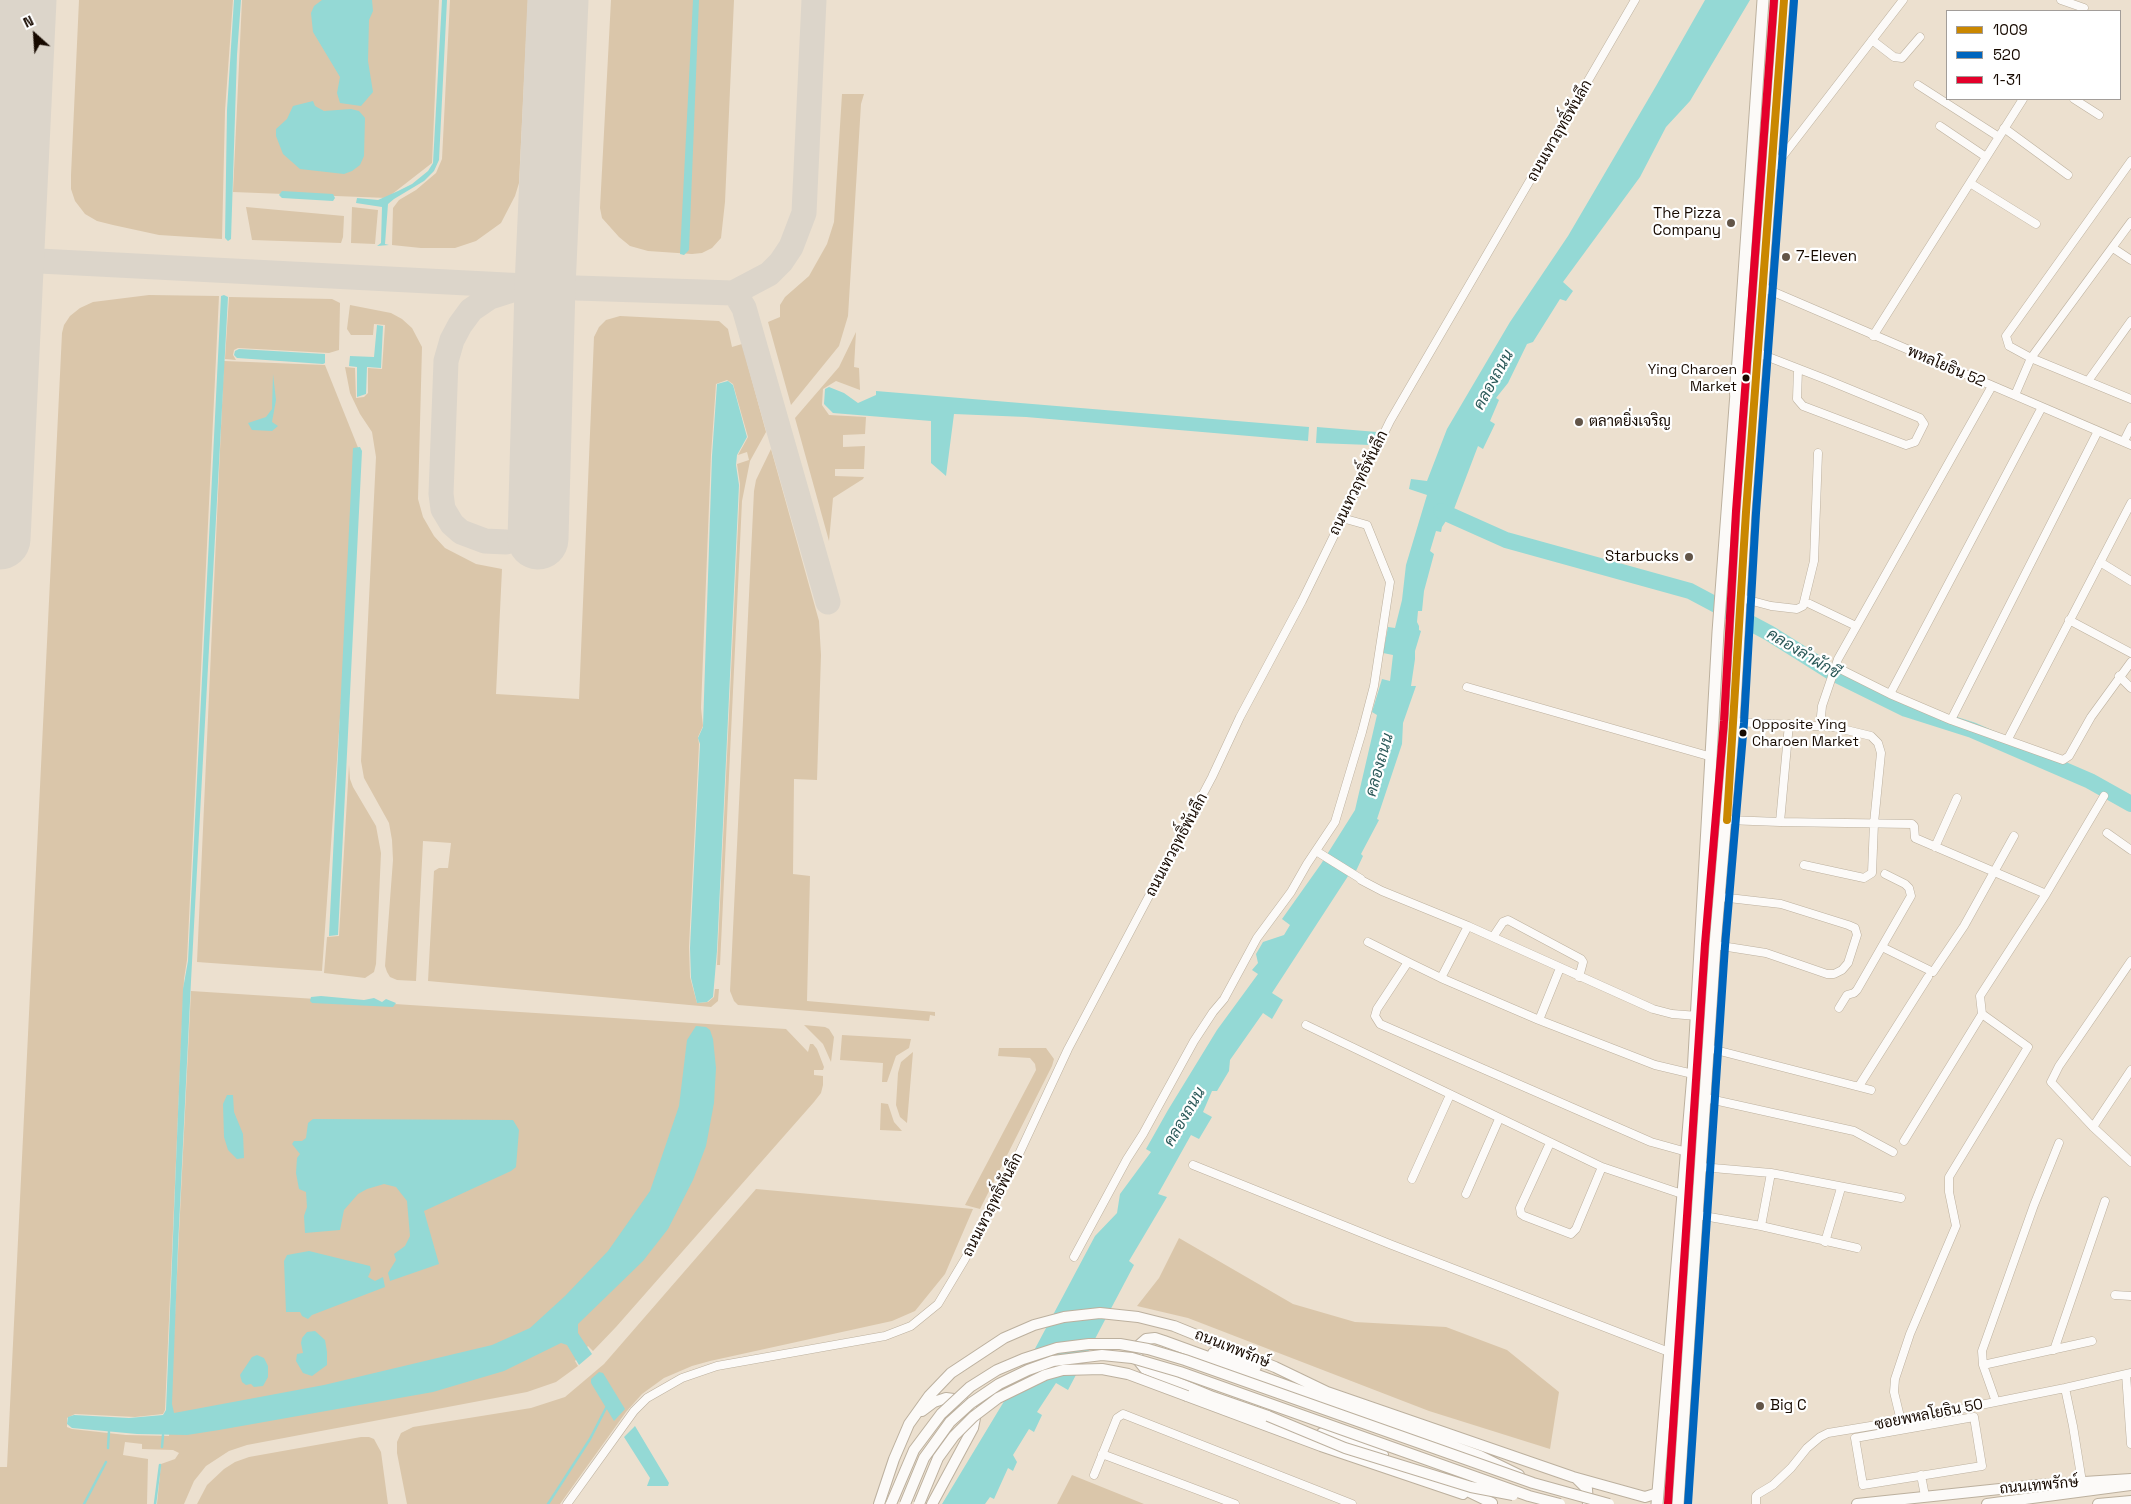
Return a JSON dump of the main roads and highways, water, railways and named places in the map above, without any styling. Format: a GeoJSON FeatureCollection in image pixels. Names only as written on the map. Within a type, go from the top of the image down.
{"type":"FeatureCollection","features":[{"type":"Feature","properties":{"kind":"highway"},"geometry":{"type":"LineString","coordinates":[[1736,393],[1737,375]]}},
{"type":"Feature","properties":{"kind":"main road"},"geometry":{"type":"LineString","coordinates":[[1737,375],[1762,0]]}},
{"type":"Feature","properties":{"kind":"main road"},"geometry":{"type":"LineString","coordinates":[[1680,1501],[1715,944],[1727,820],[1740,603],[1784,0]]}},
{"type":"Feature","properties":{"kind":"main road"},"geometry":{"type":"LineString","coordinates":[[1658,1499],[1694,1074],[1720,599],[1736,393]]}},
{"type":"Feature","properties":{"kind":"main road"},"geometry":{"type":"LineString","coordinates":[[1709,817],[1718,823],[1727,820]]}},
{"type":"Feature","properties":{"kind":"main road"},"geometry":{"type":"LineString","coordinates":[[1702,943],[1715,944]]}},
{"type":"Feature","properties":{"kind":"main road","name":"ถนนเทพรักษ์"},"geometry":{"type":"LineString","coordinates":[[879,1504],[894,1459],[909,1424],[929,1396],[951,1373],[1004,1338],[1034,1325],[1064,1317],[1100,1313],[1138,1316],[1174,1326],[1275,1367],[1327,1392],[1573,1477],[1644,1497],[1658,1499]]}},
{"type":"Feature","properties":{"kind":"main road"},"geometry":{"type":"LineString","coordinates":[[1529,1496],[1501,1494],[1471,1487],[1345,1448],[1268,1416],[1213,1397],[1145,1368],[1137,1361],[1136,1353],[1140,1343],[1146,1339],[1156,1338],[1480,1456],[1533,1483]]}},
{"type":"Feature","properties":{"kind":"main road","name":"ถนนเทพรักษ์"},"geometry":{"type":"LineString","coordinates":[[892,1504],[914,1450],[941,1414],[970,1387],[997,1370],[1023,1359],[1057,1348],[1089,1344],[1129,1346],[1185,1360],[1533,1483],[1609,1504]]}},
{"type":"Feature","properties":{"kind":"main road"},"geometry":{"type":"LineString","coordinates":[[1187,1350],[1216,1353],[1327,1392]]}},
{"type":"Feature","properties":{"kind":"main road"},"geometry":{"type":"LineString","coordinates":[[905,1504],[924,1458],[950,1422],[970,1404],[999,1384],[1028,1370],[1053,1362],[1102,1354],[1132,1358],[1180,1372],[1529,1496],[1560,1504]]}},
{"type":"Feature","properties":{"kind":"main road"},"geometry":{"type":"LineString","coordinates":[[1145,1368],[1419,1468],[1493,1504]]}},
{"type":"Feature","properties":{"kind":"main road"},"geometry":{"type":"LineString","coordinates":[[919,1504],[938,1458],[954,1436],[998,1398],[1026,1383],[1063,1370],[1102,1369],[1128,1374],[1321,1446],[1493,1504]]}},
{"type":"Feature","properties":{"kind":"main road"},"geometry":{"type":"LineString","coordinates":[[909,1424],[924,1409],[934,1402],[946,1398],[961,1400],[972,1410],[975,1418],[973,1428],[932,1504]]}},
{"type":"Feature","properties":{"kind":"main road"},"geometry":{"type":"LineString","coordinates":[[1573,1477],[1582,1482],[1587,1489],[1588,1504]]}},
{"type":"Feature","properties":{"kind":"main road","name":"ถนนเทพรักษ์"},"geometry":{"type":"LineString","coordinates":[[1857,1504],[1925,1496],[2131,1479]]}},
{"type":"Feature","properties":{"kind":"main road","name":"ถนนเทพรักษ์"},"geometry":{"type":"LineString","coordinates":[[1987,1504],[2131,1486]]}},
{"type":"Feature","properties":{"kind":"main road"},"geometry":{"type":"LineString","coordinates":[[2098,1504],[2130,1503]]}},
{"type":"Feature","properties":{"kind":"water"},"geometry":{"type":"Polygon","coordinates":[[[234,0],[241,0],[237,55],[231,239],[228,241],[225,238],[227,110],[234,0]]]}},
{"type":"Feature","properties":{"kind":"water"},"geometry":{"type":"Polygon","coordinates":[[[322,0],[372,0],[373,11],[369,20],[368,61],[373,92],[361,106],[340,103],[337,93],[340,77],[313,32],[311,13],[314,6],[322,0]]]}},
{"type":"Feature","properties":{"kind":"water"},"geometry":{"type":"Polygon","coordinates":[[[442,0],[447,0],[439,160],[434,171],[424,181],[388,204],[385,244],[389,245],[377,246],[381,243],[382,207],[356,203],[357,198],[378,200],[398,191],[412,184],[428,171],[433,163],[442,0]]]}},
{"type":"Feature","properties":{"kind":"water"},"geometry":{"type":"Polygon","coordinates":[[[693,0],[699,0],[689,250],[684,255],[680,254],[693,0]]]}},
{"type":"Feature","properties":{"kind":"water","name":"คลองถนน"},"geometry":{"type":"Polygon","coordinates":[[[1705,0],[1750,0],[1690,101],[1666,127],[1640,177],[1563,282],[1573,291],[1566,301],[1560,299],[1533,342],[1527,344],[1508,383],[1496,398],[1499,400],[1490,421],[1495,424],[1483,449],[1478,446],[1454,509],[1442,527],[1441,532],[1436,531],[1430,551],[1434,554],[1424,591],[1422,611],[1418,611],[1417,622],[1421,631],[1415,651],[1411,686],[1416,686],[1403,723],[1402,744],[1377,819],[1379,820],[1361,854],[1363,856],[1356,871],[1352,870],[1272,993],[1283,1000],[1272,1019],[1263,1013],[1230,1060],[1229,1071],[1217,1091],[1212,1091],[1203,1112],[1212,1117],[1199,1139],[1191,1135],[1158,1194],[1167,1197],[1129,1261],[1134,1265],[1068,1390],[1056,1383],[1037,1412],[1042,1415],[1034,1432],[1029,1429],[1013,1455],[1017,1462],[1013,1471],[1008,1468],[994,1499],[990,1497],[985,1504],[942,1504],[1029,1360],[1095,1236],[1117,1213],[1120,1194],[1151,1152],[1146,1149],[1168,1110],[1217,1030],[1258,974],[1252,970],[1258,963],[1256,954],[1263,942],[1284,935],[1290,925],[1282,919],[1321,864],[1355,810],[1377,715],[1372,712],[1382,679],[1390,681],[1393,655],[1383,653],[1388,627],[1395,628],[1402,600],[1406,565],[1427,495],[1409,489],[1411,479],[1427,481],[1447,429],[1510,322],[1568,236],[1705,0]]]}},
{"type":"Feature","properties":{"kind":"water"},"geometry":{"type":"Polygon","coordinates":[[[313,101],[315,106],[324,111],[351,109],[359,111],[365,118],[364,156],[360,165],[352,171],[344,174],[300,169],[283,154],[276,136],[276,129],[287,119],[293,106],[313,101]]]}},
{"type":"Feature","properties":{"kind":"water"},"geometry":{"type":"Polygon","coordinates":[[[282,191],[333,194],[335,198],[333,201],[282,198],[279,195],[282,191]]]}},
{"type":"Feature","properties":{"kind":"water"},"geometry":{"type":"Polygon","coordinates":[[[221,296],[228,297],[178,1246],[172,1404],[174,1413],[324,1385],[492,1345],[530,1328],[565,1296],[608,1251],[650,1191],[679,1106],[687,1040],[696,1026],[706,1027],[710,1030],[713,1039],[716,1068],[714,1103],[706,1146],[693,1180],[668,1229],[643,1261],[578,1324],[578,1333],[592,1354],[579,1365],[567,1345],[561,1343],[504,1371],[433,1392],[219,1430],[187,1435],[137,1434],[72,1428],[67,1424],[68,1417],[74,1415],[129,1418],[163,1415],[166,1410],[183,989],[188,961],[221,296]]]}},
{"type":"Feature","properties":{"kind":"water"},"geometry":{"type":"Polygon","coordinates":[[[377,325],[383,326],[381,368],[367,367],[366,394],[357,397],[357,367],[349,366],[350,356],[374,357],[377,325]]]}},
{"type":"Feature","properties":{"kind":"water"},"geometry":{"type":"Polygon","coordinates":[[[239,349],[325,354],[325,363],[237,358],[234,355],[235,351],[239,349]]]}},
{"type":"Feature","properties":{"kind":"water"},"geometry":{"type":"Polygon","coordinates":[[[273,374],[276,400],[272,422],[278,426],[272,431],[252,430],[248,423],[266,417],[272,409],[273,374]]]}},
{"type":"Feature","properties":{"kind":"water"},"geometry":{"type":"Polygon","coordinates":[[[728,381],[733,385],[747,437],[737,455],[736,465],[739,485],[717,951],[713,997],[707,1002],[697,1003],[691,978],[690,948],[700,744],[698,738],[703,727],[712,456],[717,384],[728,381]]]}},
{"type":"Feature","properties":{"kind":"water"},"geometry":{"type":"Polygon","coordinates":[[[829,387],[844,393],[858,403],[876,395],[876,391],[1309,427],[1308,441],[1026,417],[954,414],[946,476],[931,463],[931,421],[833,413],[824,404],[825,389],[829,387]]]}},
{"type":"Feature","properties":{"kind":"water"},"geometry":{"type":"Polygon","coordinates":[[[1317,427],[1377,432],[1371,445],[1316,443],[1317,427]]]}},
{"type":"Feature","properties":{"kind":"water"},"geometry":{"type":"Polygon","coordinates":[[[360,447],[362,451],[338,935],[329,936],[353,448],[360,447]]]}},
{"type":"Feature","properties":{"kind":"water"},"geometry":{"type":"Polygon","coordinates":[[[321,996],[364,1000],[374,998],[382,1002],[386,999],[396,1003],[393,1007],[312,1003],[310,1001],[311,997],[321,996]]]}},
{"type":"Feature","properties":{"kind":"water"},"geometry":{"type":"Polygon","coordinates":[[[227,1095],[233,1095],[234,1112],[243,1134],[244,1158],[237,1159],[228,1150],[224,1137],[223,1104],[227,1095]]]}},
{"type":"Feature","properties":{"kind":"water"},"geometry":{"type":"Polygon","coordinates":[[[313,1119],[513,1120],[519,1130],[516,1167],[424,1211],[439,1264],[390,1281],[388,1273],[396,1260],[394,1254],[405,1246],[410,1236],[407,1201],[396,1187],[384,1184],[358,1194],[344,1210],[340,1230],[305,1233],[306,1192],[299,1189],[296,1173],[297,1158],[300,1154],[292,1144],[294,1141],[302,1141],[306,1138],[308,1123],[313,1119]]]}},
{"type":"Feature","properties":{"kind":"water"},"geometry":{"type":"Polygon","coordinates":[[[309,1251],[370,1266],[371,1270],[368,1277],[375,1281],[383,1277],[385,1287],[312,1315],[308,1319],[302,1316],[300,1312],[286,1312],[284,1261],[287,1255],[309,1251]]]}},
{"type":"Feature","properties":{"kind":"water"},"geometry":{"type":"Polygon","coordinates":[[[315,1331],[325,1340],[327,1365],[312,1376],[303,1373],[296,1361],[297,1354],[303,1353],[302,1338],[307,1332],[315,1331]]]}},
{"type":"Feature","properties":{"kind":"water"},"geometry":{"type":"Polygon","coordinates":[[[257,1355],[264,1358],[268,1366],[268,1377],[263,1386],[254,1387],[251,1384],[246,1385],[242,1382],[240,1375],[252,1357],[257,1355]]]}},
{"type":"Feature","properties":{"kind":"water"},"geometry":{"type":"Polygon","coordinates":[[[599,1372],[603,1373],[625,1409],[614,1421],[591,1383],[591,1379],[599,1372]]]}},
{"type":"Feature","properties":{"kind":"water"},"geometry":{"type":"Polygon","coordinates":[[[635,1426],[669,1483],[668,1486],[647,1486],[650,1478],[624,1437],[635,1426]]]}},
{"type":"Feature","properties":{"kind":"waterway","name":"คลองลำผักชี"},"geometry":{"type":"LineString","coordinates":[[1441,511],[1506,540],[1690,591],[1769,633],[1831,672],[1906,709],[1972,730],[2090,781],[2131,804]]}},
{"type":"Feature","properties":{"kind":"waterway"},"geometry":{"type":"LineString","coordinates":[[548,1504],[590,1439],[606,1408]]}},
{"type":"Feature","properties":{"kind":"waterway"},"geometry":{"type":"LineString","coordinates":[[108,1448],[109,1431]]}},
{"type":"Feature","properties":{"kind":"waterway"},"geometry":{"type":"LineString","coordinates":[[162,1447],[163,1435]]}},
{"type":"Feature","properties":{"kind":"waterway"},"geometry":{"type":"LineString","coordinates":[[84,1504],[106,1462]]}},
{"type":"Feature","properties":{"kind":"waterway"},"geometry":{"type":"LineString","coordinates":[[155,1504],[160,1465]]}},
{"type":"Feature","properties":{"kind":"place","name":"The Pizza Company"},"geometry":{"type":"Point","coordinates":[1731,223]}},
{"type":"Feature","properties":{"kind":"place","name":"7-Eleven"},"geometry":{"type":"Point","coordinates":[1786,257]}},
{"type":"Feature","properties":{"kind":"place","name":"Ying Charoen Market"},"geometry":{"type":"Point","coordinates":[1746,378]}},
{"type":"Feature","properties":{"kind":"place","name":"ตลาดยิ่งเจริญ"},"geometry":{"type":"Point","coordinates":[1579,422]}},
{"type":"Feature","properties":{"kind":"place","name":"Starbucks"},"geometry":{"type":"Point","coordinates":[1689,557]}},
{"type":"Feature","properties":{"kind":"place","name":"Opposite Ying Charoen Market"},"geometry":{"type":"Point","coordinates":[1743,733]}},
{"type":"Feature","properties":{"kind":"place","name":"Big C"},"geometry":{"type":"Point","coordinates":[1760,1406]}}]}
